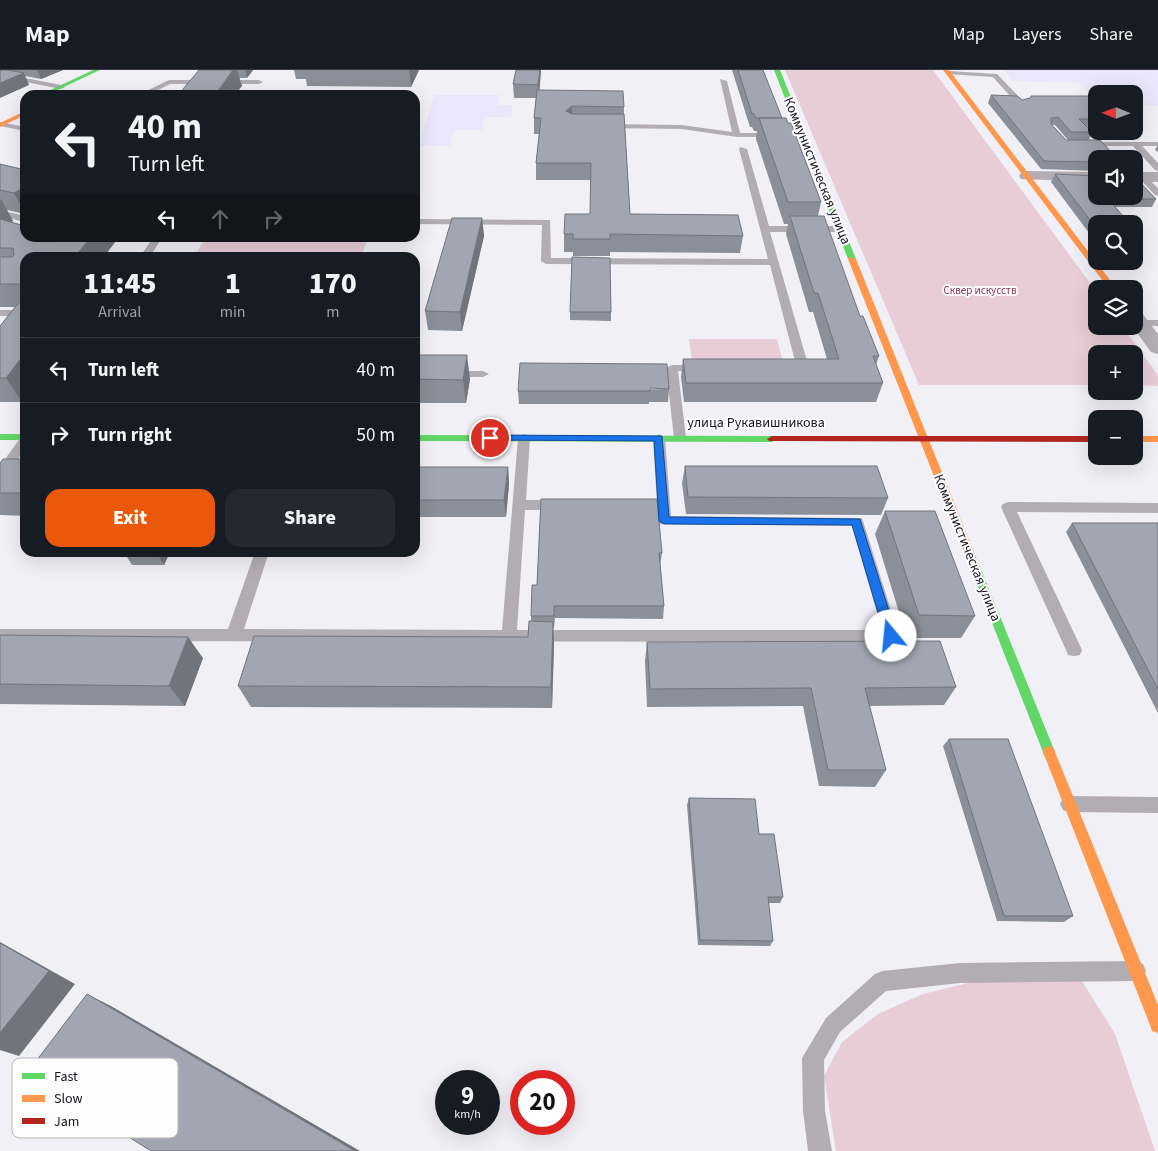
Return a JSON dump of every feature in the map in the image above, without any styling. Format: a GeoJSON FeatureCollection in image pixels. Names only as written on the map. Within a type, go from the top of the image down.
{"type":"FeatureCollection","features":[{"type":"Feature","properties":{"kind":"street","name":"Коммунистическая улица"},"geometry":{"type":"LineString","coordinates":[[776,70],[798,135],[840,230],[1158,1025]]}},
{"type":"Feature","properties":{"kind":"street"},"geometry":{"type":"LineString","coordinates":[[65,90],[103,72]]}},
{"type":"Feature","properties":{"kind":"street"},"geometry":{"type":"LineString","coordinates":[[947,72],[1106,280]]}},
{"type":"Feature","properties":{"kind":"street"},"geometry":{"type":"LineString","coordinates":[[0,121],[20,107]]}},
{"type":"Feature","properties":{"kind":"street"},"geometry":{"type":"LineString","coordinates":[[0,121],[20,115]]}},
{"type":"Feature","properties":{"kind":"street"},"geometry":{"type":"LineString","coordinates":[[1027,176],[1088,176]]}},
{"type":"Feature","properties":{"kind":"street"},"geometry":{"type":"LineString","coordinates":[[1144,321],[1158,348]]}},
{"type":"Feature","properties":{"kind":"street"},"geometry":{"type":"LineString","coordinates":[[0,437],[20,439]]}},
{"type":"Feature","properties":{"kind":"street","name":"улица Рукавишникова"},"geometry":{"type":"LineString","coordinates":[[420,438],[1088,439]]}},
{"type":"Feature","properties":{"kind":"street"},"geometry":{"type":"LineString","coordinates":[[1143,439],[1158,439]]}},
{"type":"Feature","properties":{"kind":"lane"},"geometry":{"type":"LineString","coordinates":[[2,76],[19,70]]}},
{"type":"Feature","properties":{"kind":"lane"},"geometry":{"type":"LineString","coordinates":[[947,72],[995,75],[1022,104]]}},
{"type":"Feature","properties":{"kind":"lane"},"geometry":{"type":"LineString","coordinates":[[2,76],[59,90]]}},
{"type":"Feature","properties":{"kind":"lane"},"geometry":{"type":"LineString","coordinates":[[723,81],[737,135]]}},
{"type":"Feature","properties":{"kind":"lane"},"geometry":{"type":"LineString","coordinates":[[152,90],[169,82],[257,85]]}},
{"type":"Feature","properties":{"kind":"lane"},"geometry":{"type":"LineString","coordinates":[[0,121],[20,127]]}},
{"type":"Feature","properties":{"kind":"lane"},"geometry":{"type":"LineString","coordinates":[[598,126],[682,127],[737,135],[784,135]]}},
{"type":"Feature","properties":{"kind":"lane"},"geometry":{"type":"LineString","coordinates":[[1074,144],[1158,144]]}},
{"type":"Feature","properties":{"kind":"lane"},"geometry":{"type":"LineString","coordinates":[[1135,144],[1158,168]]}},
{"type":"Feature","properties":{"kind":"lane"},"geometry":{"type":"LineString","coordinates":[[743,149],[803,368],[784,368]]}},
{"type":"Feature","properties":{"kind":"lane"},"geometry":{"type":"LineString","coordinates":[[1145,177],[1158,193]]}},
{"type":"Feature","properties":{"kind":"lane"},"geometry":{"type":"LineString","coordinates":[[0,212],[20,218]]}},
{"type":"Feature","properties":{"kind":"lane"},"geometry":{"type":"LineString","coordinates":[[420,222],[547,222],[546,261],[773,262]]}},
{"type":"Feature","properties":{"kind":"lane"},"geometry":{"type":"LineString","coordinates":[[764,229],[840,230]]}},
{"type":"Feature","properties":{"kind":"lane"},"geometry":{"type":"LineString","coordinates":[[0,313],[20,313]]}},
{"type":"Feature","properties":{"kind":"lane"},"geometry":{"type":"LineString","coordinates":[[680,438],[672,368],[709,368]]}},
{"type":"Feature","properties":{"kind":"lane"},"geometry":{"type":"LineString","coordinates":[[420,374],[483,374]]}},
{"type":"Feature","properties":{"kind":"lane"},"geometry":{"type":"LineString","coordinates":[[509,636],[524,438]]}},
{"type":"Feature","properties":{"kind":"lane"},"geometry":{"type":"LineString","coordinates":[[0,634],[891,636],[856,521],[664,521],[659,505],[658,438]]}},
{"type":"Feature","properties":{"kind":"lane"},"geometry":{"type":"LineString","coordinates":[[0,475],[20,446]]}},
{"type":"Feature","properties":{"kind":"lane"},"geometry":{"type":"LineString","coordinates":[[519,505],[577,505]]}},
{"type":"Feature","properties":{"kind":"lane"},"geometry":{"type":"LineString","coordinates":[[1074,650],[1008,507],[1158,508]]}},
{"type":"Feature","properties":{"kind":"lane"},"geometry":{"type":"LineString","coordinates":[[234,636],[260,557]]}},
{"type":"Feature","properties":{"kind":"lane"},"geometry":{"type":"LineString","coordinates":[[1069,804],[1158,805]]}},
{"type":"Feature","properties":{"kind":"lane"},"geometry":{"type":"LineString","coordinates":[[820,1151],[814,1112],[813,1058],[833,1025],[882,981],[960,973],[1136,971]]}},
{"type":"Feature","properties":{"kind":"shaded area"},"geometry":{"type":"Polygon","coordinates":[[[1004,70],[1158,70],[1158,106],[1143,105],[1143,85],[1088,85],[1088,92],[1080,83],[1013,81],[1004,70]]]}},
{"type":"Feature","properties":{"kind":"shaded area"},"geometry":{"type":"Polygon","coordinates":[[[434,95],[500,95],[498,105],[513,105],[511,117],[485,117],[482,130],[454,130],[450,146],[420,146],[434,95]]]}},
{"type":"Feature","properties":{"kind":"green space","name":"Сквер искусств"},"geometry":{"type":"Polygon","coordinates":[[[785,70],[933,70],[1088,280],[1088,335],[1129,335],[1136,345],[1088,345],[1088,385],[919,385],[785,70]]]}},
{"type":"Feature","properties":{"kind":"green space"},"geometry":{"type":"Polygon","coordinates":[[[203,242],[366,242],[363,252],[197,252],[203,242]]]}},
{"type":"Feature","properties":{"kind":"green space"},"geometry":{"type":"Polygon","coordinates":[[[689,339],[777,339],[783,361],[692,361],[689,339]]]}},
{"type":"Feature","properties":{"kind":"green space","name":"Сквер искусств"},"geometry":{"type":"Polygon","coordinates":[[[1143,355],[1158,375],[1158,386],[1143,385],[1143,355]]]}},
{"type":"Feature","properties":{"kind":"green space"},"geometry":{"type":"Polygon","coordinates":[[[1026,969],[1082,981],[1115,1034],[1155,1151],[836,1151],[824,1076],[842,1042],[878,1014],[923,994],[1026,969]]]}},
{"type":"Feature","properties":{"kind":"building"},"geometry":{"type":"Polygon","coordinates":[[[0,70],[8,70],[24,73],[0,83],[0,70]]]}},
{"type":"Feature","properties":{"kind":"building"},"geometry":{"type":"Polygon","coordinates":[[[199,70],[233,70],[219,90],[182,90],[199,70]]]}},
{"type":"Feature","properties":{"kind":"building"},"geometry":{"type":"Polygon","coordinates":[[[516,70],[540,70],[538,85],[513,84],[516,70]]]}},
{"type":"Feature","properties":{"kind":"building"},"geometry":{"type":"Polygon","coordinates":[[[738,70],[763,70],[782,118],[756,118],[752,114],[738,70]]]}},
{"type":"Feature","properties":{"kind":"building"},"geometry":{"type":"Polygon","coordinates":[[[537,90],[623,91],[624,107],[572,106],[566,111],[572,114],[624,114],[630,214],[738,215],[743,236],[610,234],[610,239],[573,239],[573,234],[564,234],[565,214],[590,214],[591,163],[536,163],[541,118],[534,118],[537,90]]]}},
{"type":"Feature","properties":{"kind":"building"},"geometry":{"type":"Polygon","coordinates":[[[991,95],[1017,96],[1022,100],[1031,96],[1088,96],[1088,119],[1079,119],[1088,128],[1088,132],[1071,132],[1058,117],[1051,118],[1051,124],[1066,140],[1100,140],[1109,150],[1088,150],[1088,162],[1044,161],[991,95]]]}},
{"type":"Feature","properties":{"kind":"building"},"geometry":{"type":"Polygon","coordinates":[[[759,118],[786,118],[788,123],[791,123],[821,202],[788,202],[759,118]]]}},
{"type":"Feature","properties":{"kind":"building"},"geometry":{"type":"Polygon","coordinates":[[[0,164],[20,169],[20,190],[14,193],[0,190],[0,164]]]}},
{"type":"Feature","properties":{"kind":"building"},"geometry":{"type":"Polygon","coordinates":[[[1055,174],[1088,176],[1088,205],[1113,205],[1122,215],[1088,215],[1088,217],[1055,174]]]}},
{"type":"Feature","properties":{"kind":"building"},"geometry":{"type":"Polygon","coordinates":[[[1143,185],[1156,199],[1143,199],[1143,185]]]}},
{"type":"Feature","properties":{"kind":"building"},"geometry":{"type":"Polygon","coordinates":[[[790,216],[824,216],[860,316],[863,316],[879,356],[873,356],[883,383],[686,383],[683,359],[839,359],[818,293],[814,293],[790,216]]]}},
{"type":"Feature","properties":{"kind":"building"},"geometry":{"type":"Polygon","coordinates":[[[452,218],[482,218],[460,312],[425,311],[452,218]]]}},
{"type":"Feature","properties":{"kind":"building"},"geometry":{"type":"Polygon","coordinates":[[[0,219],[20,225],[20,242],[87,242],[79,252],[20,252],[20,284],[0,284],[0,257],[12,257],[14,255],[13,248],[0,248],[0,219]]]}},
{"type":"Feature","properties":{"kind":"building"},"geometry":{"type":"Polygon","coordinates":[[[572,257],[610,258],[611,312],[570,312],[572,257]]]}},
{"type":"Feature","properties":{"kind":"building"},"geometry":{"type":"Polygon","coordinates":[[[20,301],[20,360],[6,378],[0,378],[0,326],[20,301]]]}},
{"type":"Feature","properties":{"kind":"building"},"geometry":{"type":"Polygon","coordinates":[[[420,355],[467,355],[463,380],[420,379],[420,355]]]}},
{"type":"Feature","properties":{"kind":"building"},"geometry":{"type":"Polygon","coordinates":[[[520,363],[667,364],[669,389],[650,388],[650,391],[518,391],[520,363]]]}},
{"type":"Feature","properties":{"kind":"building"},"geometry":{"type":"Polygon","coordinates":[[[3,459],[20,459],[20,493],[0,493],[0,463],[3,459]]]}},
{"type":"Feature","properties":{"kind":"building"},"geometry":{"type":"Polygon","coordinates":[[[685,466],[877,466],[888,498],[688,497],[685,466]]]}},
{"type":"Feature","properties":{"kind":"building"},"geometry":{"type":"Polygon","coordinates":[[[420,467],[508,467],[504,500],[420,500],[420,467]]]}},
{"type":"Feature","properties":{"kind":"building"},"geometry":{"type":"Polygon","coordinates":[[[541,499],[657,499],[662,553],[659,553],[664,606],[554,606],[554,616],[531,616],[532,585],[537,585],[541,499]]]}},
{"type":"Feature","properties":{"kind":"building"},"geometry":{"type":"Polygon","coordinates":[[[885,511],[935,511],[975,616],[919,615],[885,511]]]}},
{"type":"Feature","properties":{"kind":"building"},"geometry":{"type":"Polygon","coordinates":[[[1072,523],[1158,523],[1158,689],[1072,523]]]}},
{"type":"Feature","properties":{"kind":"building"},"geometry":{"type":"Polygon","coordinates":[[[529,621],[553,622],[551,687],[238,686],[254,636],[528,637],[529,621]]]}},
{"type":"Feature","properties":{"kind":"building"},"geometry":{"type":"Polygon","coordinates":[[[0,635],[188,637],[169,686],[0,684],[0,635]]]}},
{"type":"Feature","properties":{"kind":"building"},"geometry":{"type":"Polygon","coordinates":[[[940,641],[956,687],[865,688],[886,770],[828,770],[811,688],[650,689],[647,642],[940,641]]]}},
{"type":"Feature","properties":{"kind":"building"},"geometry":{"type":"Polygon","coordinates":[[[949,739],[1008,739],[1073,916],[1004,916],[949,739]]]}},
{"type":"Feature","properties":{"kind":"building"},"geometry":{"type":"Polygon","coordinates":[[[689,798],[755,799],[759,834],[774,834],[783,897],[768,897],[773,941],[700,940],[689,798]]]}},
{"type":"Feature","properties":{"kind":"building"},"geometry":{"type":"Polygon","coordinates":[[[0,943],[49,971],[0,1033],[0,943]]]}},
{"type":"Feature","properties":{"kind":"building"},"geometry":{"type":"Polygon","coordinates":[[[87,994],[355,1151],[151,1151],[130,1138],[178,1138],[178,1058],[38,1058],[87,994]]]}},
{"type":"Feature","properties":{"kind":"traffic: fast"},"geometry":{"type":"LineString","coordinates":[[54,90],[97,70]]}},
{"type":"Feature","properties":{"kind":"traffic: fast"},"geometry":{"type":"LineString","coordinates":[[777,70],[852,259]]}},
{"type":"Feature","properties":{"kind":"traffic: fast"},"geometry":{"type":"LineString","coordinates":[[0,437],[20,437]]}},
{"type":"Feature","properties":{"kind":"traffic: fast"},"geometry":{"type":"LineString","coordinates":[[420,438],[772,439]]}},
{"type":"Feature","properties":{"kind":"traffic: fast"},"geometry":{"type":"LineString","coordinates":[[975,567],[1049,752]]}},
{"type":"Feature","properties":{"kind":"traffic: slow"},"geometry":{"type":"LineString","coordinates":[[946,70],[1106,280]]}},
{"type":"Feature","properties":{"kind":"traffic: slow"},"geometry":{"type":"LineString","coordinates":[[0,125],[20,115]]}},
{"type":"Feature","properties":{"kind":"traffic: slow"},"geometry":{"type":"LineString","coordinates":[[852,259],[975,567]]}},
{"type":"Feature","properties":{"kind":"traffic: slow"},"geometry":{"type":"LineString","coordinates":[[1143,439],[1158,439]]}},
{"type":"Feature","properties":{"kind":"traffic: slow"},"geometry":{"type":"LineString","coordinates":[[1049,752],[1158,1025]]}},
{"type":"Feature","properties":{"kind":"traffic: jam"},"geometry":{"type":"LineString","coordinates":[[772,439],[1088,439]]}},
{"type":"Feature","properties":{"kind":"route"},"geometry":{"type":"LineString","coordinates":[[490,438],[658,438],[664,521],[856,521],[891,636]]}}]}
